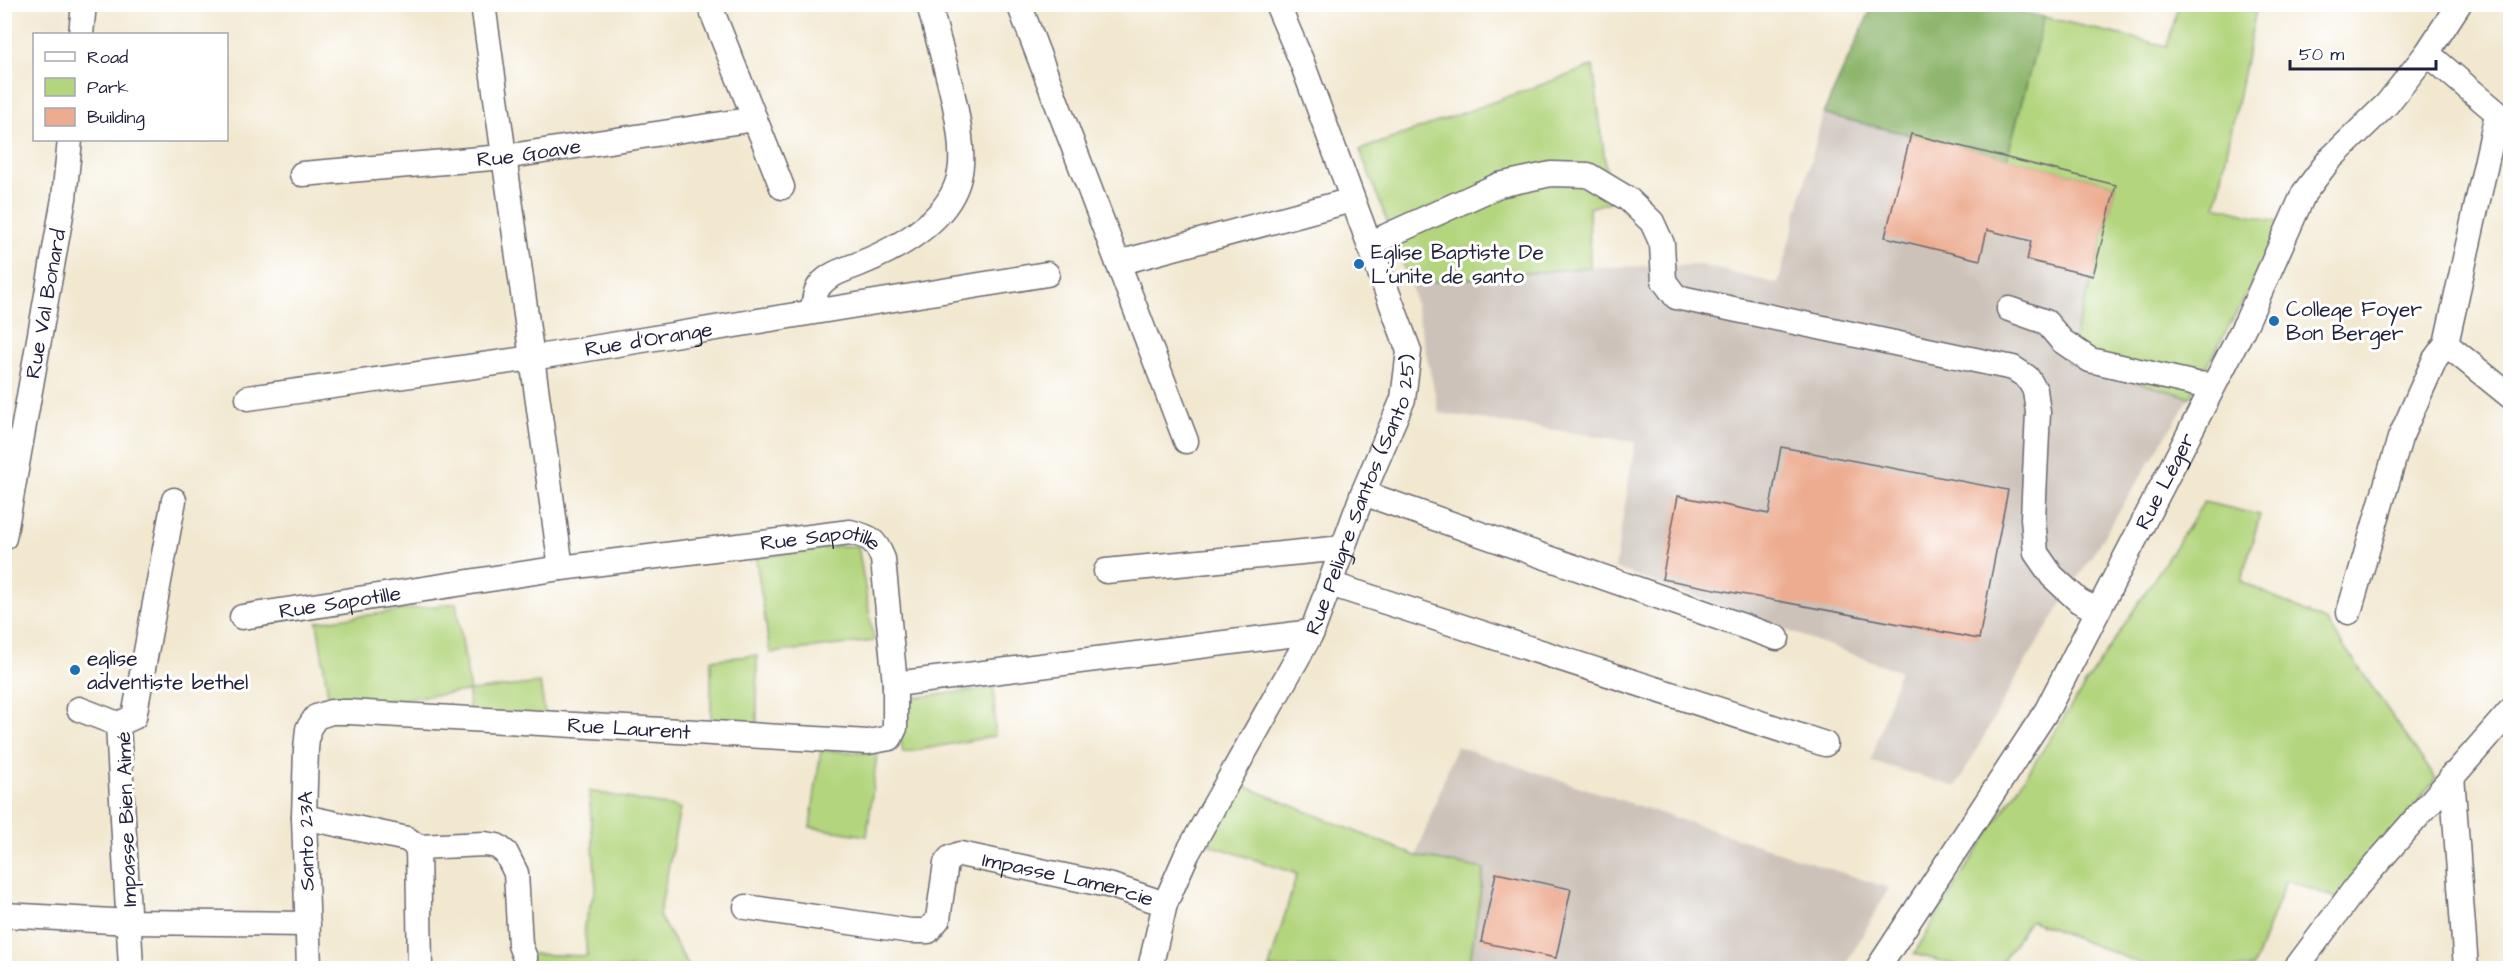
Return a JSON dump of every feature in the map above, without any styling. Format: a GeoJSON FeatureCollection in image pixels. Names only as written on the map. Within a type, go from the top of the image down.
{"type":"FeatureCollection","features":[{"type":"Feature","properties":{"kind":"street"},"geometry":{"type":"LineString","coordinates":[[81,33],[84,4]]}},
{"type":"Feature","properties":{"kind":"street"},"geometry":{"type":"LineString","coordinates":[[483,4],[561,568]]}},
{"type":"Feature","properties":{"kind":"street"},"geometry":{"type":"LineString","coordinates":[[710,4],[782,188]]}},
{"type":"Feature","properties":{"kind":"street"},"geometry":{"type":"LineString","coordinates":[[812,312],[816,290],[828,277],[894,249],[924,229],[954,192],[961,167],[961,135],[929,4]]}},
{"type":"Feature","properties":{"kind":"street"},"geometry":{"type":"LineString","coordinates":[[1019,4],[1186,441]]}},
{"type":"Feature","properties":{"kind":"street","name":"Rue Peligre Santos (Santo 25)"},"geometry":{"type":"LineString","coordinates":[[1150,969],[1165,904],[1187,854],[1312,632],[1363,493],[1403,399],[1409,351],[1301,60],[1277,4]]}},
{"type":"Feature","properties":{"kind":"street","name":"Rue Léger"},"geometry":{"type":"LineString","coordinates":[[1878,969],[2047,710],[2247,321],[2304,193],[2329,160],[2387,104],[2427,53],[2459,4]]}},
{"type":"Feature","properties":{"kind":"street"},"geometry":{"type":"LineString","coordinates":[[2349,612],[2400,438],[2435,358],[2446,344],[2504,119],[2427,53]]}},
{"type":"Feature","properties":{"kind":"street","name":"Rue Goave"},"geometry":{"type":"LineString","coordinates":[[302,174],[504,157],[755,119]]}},
{"type":"Feature","properties":{"kind":"street","name":"Rue Val Bonard"},"geometry":{"type":"LineString","coordinates":[[4,538],[63,198],[70,141]]}},
{"type":"Feature","properties":{"kind":"street"},"geometry":{"type":"LineString","coordinates":[[1369,244],[1499,185],[1551,174],[1588,175],[1628,199],[1652,222],[1662,244],[1664,281],[1676,297],[2013,368],[2028,377],[2036,390],[2038,412],[2033,518],[2036,553],[2052,576],[2079,601],[2097,610]]}},
{"type":"Feature","properties":{"kind":"street"},"geometry":{"type":"LineString","coordinates":[[1118,263],[1352,200]]}},
{"type":"Feature","properties":{"kind":"street","name":"Rue d'Orange"},"geometry":{"type":"LineString","coordinates":[[248,398],[532,358],[1047,274]]}},
{"type":"Feature","properties":{"kind":"street"},"geometry":{"type":"LineString","coordinates":[[2009,309],[2046,322],[2062,341],[2090,360],[2196,384],[2213,385]]}},
{"type":"Feature","properties":{"kind":"street"},"geometry":{"type":"LineString","coordinates":[[2446,344],[2511,396]]}},
{"type":"Feature","properties":{"kind":"street"},"geometry":{"type":"LineString","coordinates":[[1363,493],[1777,638]]}},
{"type":"Feature","properties":{"kind":"street","name":"Impasse Bien Aimé"},"geometry":{"type":"LineString","coordinates":[[131,969],[118,724],[134,717],[174,500]]}},
{"type":"Feature","properties":{"kind":"street","name":"Rue Sapotille"},"geometry":{"type":"LineString","coordinates":[[242,617],[561,568],[833,532],[850,532],[867,536],[877,545],[882,559],[895,684]]}},
{"type":"Feature","properties":{"kind":"street"},"geometry":{"type":"LineString","coordinates":[[1106,571],[1343,548]]}},
{"type":"Feature","properties":{"kind":"street"},"geometry":{"type":"LineString","coordinates":[[1330,584],[1825,744]]}},
{"type":"Feature","properties":{"kind":"street"},"geometry":{"type":"LineString","coordinates":[[895,684],[1312,632]]}},
{"type":"Feature","properties":{"kind":"street","name":"Rue Laurent"},"geometry":{"type":"LineString","coordinates":[[316,717],[331,712],[349,712],[868,742],[890,738],[895,728],[895,684]]}},
{"type":"Feature","properties":{"kind":"street"},"geometry":{"type":"LineString","coordinates":[[79,709],[118,724]]}},
{"type":"Feature","properties":{"kind":"street"},"geometry":{"type":"LineString","coordinates":[[2296,969],[2356,886],[2511,711]]}},
{"type":"Feature","properties":{"kind":"street","name":"Santo 23A"},"geometry":{"type":"LineString","coordinates":[[309,969],[304,817],[308,729],[316,717]]}},
{"type":"Feature","properties":{"kind":"street"},"geometry":{"type":"LineString","coordinates":[[2452,776],[2466,969]]}},
{"type":"Feature","properties":{"kind":"street"},"geometry":{"type":"LineString","coordinates":[[304,817],[407,839],[418,847],[485,844],[498,846],[506,853],[516,873],[520,945],[525,958]]}},
{"type":"Feature","properties":{"kind":"street"},"geometry":{"type":"LineString","coordinates":[[418,847],[420,969]]}},
{"type":"Feature","properties":{"kind":"street","name":"Impasse Lamercie"},"geometry":{"type":"LineString","coordinates":[[746,907],[911,930],[928,930],[938,919],[946,863],[950,858],[960,854],[1112,886],[1165,904]]}},
{"type":"Feature","properties":{"kind":"street"},"geometry":{"type":"LineString","coordinates":[[4,915],[130,922],[308,924]]}},
{"type":"Feature","properties":{"kind":"path"},"geometry":{"type":"LineString","coordinates":[[525,958],[539,964],[583,969]]}},
{"type":"Feature","properties":{"kind":"shaded area"},"geometry":{"type":"Polygon","coordinates":[[[1823,114],[2116,185],[2093,276],[2067,362],[2190,397],[2022,668],[1956,787],[1871,761],[1899,671],[1615,568],[1635,442],[1439,413],[1411,284],[1590,267],[1701,265],[1778,284],[1823,114]]]}},
{"type":"Feature","properties":{"kind":"shaded area"},"geometry":{"type":"Polygon","coordinates":[[[1456,746],[1889,888],[1844,968],[1469,968],[1484,869],[1416,856],[1456,746]]]}},
{"type":"Feature","properties":{"kind":"green space"},"geometry":{"type":"Polygon","coordinates":[[[1873,5],[1989,5],[2044,17],[2007,158],[1823,114],[1873,5]]]}},
{"type":"Feature","properties":{"kind":"green space"},"geometry":{"type":"Polygon","coordinates":[[[2179,5],[2257,5],[2216,206],[2285,224],[2190,397],[2067,362],[2093,276],[2116,185],[2007,158],[2044,17],[2167,46],[2179,5]]]}},
{"type":"Feature","properties":{"kind":"green space"},"geometry":{"type":"Polygon","coordinates":[[[1593,66],[1610,202],[1589,208],[1590,267],[1411,284],[1360,150],[1593,66]]]}},
{"type":"Feature","properties":{"kind":"green space"},"geometry":{"type":"Polygon","coordinates":[[[2204,502],[2260,515],[2241,581],[2327,622],[2436,779],[2339,899],[2286,880],[2253,968],[2152,968],[2030,920],[1998,968],[1967,968],[1914,954],[1966,868],[2204,502]]]}},
{"type":"Feature","properties":{"kind":"green space"},"geometry":{"type":"Polygon","coordinates":[[[839,546],[858,546],[874,641],[770,653],[756,558],[839,546]]]}},
{"type":"Feature","properties":{"kind":"green space"},"geometry":{"type":"Polygon","coordinates":[[[456,603],[470,691],[540,683],[546,719],[469,722],[469,691],[330,707],[317,622],[456,603]]]}},
{"type":"Feature","properties":{"kind":"green space"},"geometry":{"type":"Polygon","coordinates":[[[757,655],[757,725],[711,723],[711,660],[757,655]]]}},
{"type":"Feature","properties":{"kind":"green space"},"geometry":{"type":"Polygon","coordinates":[[[994,688],[995,736],[903,753],[894,700],[994,688]]]}},
{"type":"Feature","properties":{"kind":"green space"},"geometry":{"type":"Polygon","coordinates":[[[821,750],[877,754],[867,836],[810,827],[821,750]]]}},
{"type":"Feature","properties":{"kind":"green space"},"geometry":{"type":"Polygon","coordinates":[[[1242,785],[1416,856],[1484,869],[1469,968],[1269,968],[1297,874],[1208,844],[1242,785]]]}},
{"type":"Feature","properties":{"kind":"green space"},"geometry":{"type":"Polygon","coordinates":[[[589,791],[680,808],[659,916],[690,968],[529,968],[529,954],[587,956],[584,925],[596,887],[589,791]]]}},
{"type":"Feature","properties":{"kind":"building"},"geometry":{"type":"Polygon","coordinates":[[[1911,134],[2116,185],[2093,276],[2027,260],[2031,241],[1987,230],[1980,260],[1885,237],[1911,134]]]}},
{"type":"Feature","properties":{"kind":"building"},"geometry":{"type":"Polygon","coordinates":[[[1781,447],[2008,490],[1979,639],[1662,579],[1678,496],[1769,514],[1781,447]]]}},
{"type":"Feature","properties":{"kind":"building"},"geometry":{"type":"Polygon","coordinates":[[[1496,873],[1571,889],[1556,958],[1481,942],[1496,873]]]}},
{"type":"Feature","properties":{"kind":"place","name":"Eglise Baptiste De L'unite de santo"},"geometry":{"type":"Point","coordinates":[1359,264]}},
{"type":"Feature","properties":{"kind":"place","name":"College Foyer Bon Berger"},"geometry":{"type":"Point","coordinates":[2274,321]}},
{"type":"Feature","properties":{"kind":"place","name":"eglise adventiste bethel"},"geometry":{"type":"Point","coordinates":[75,670]}}]}
